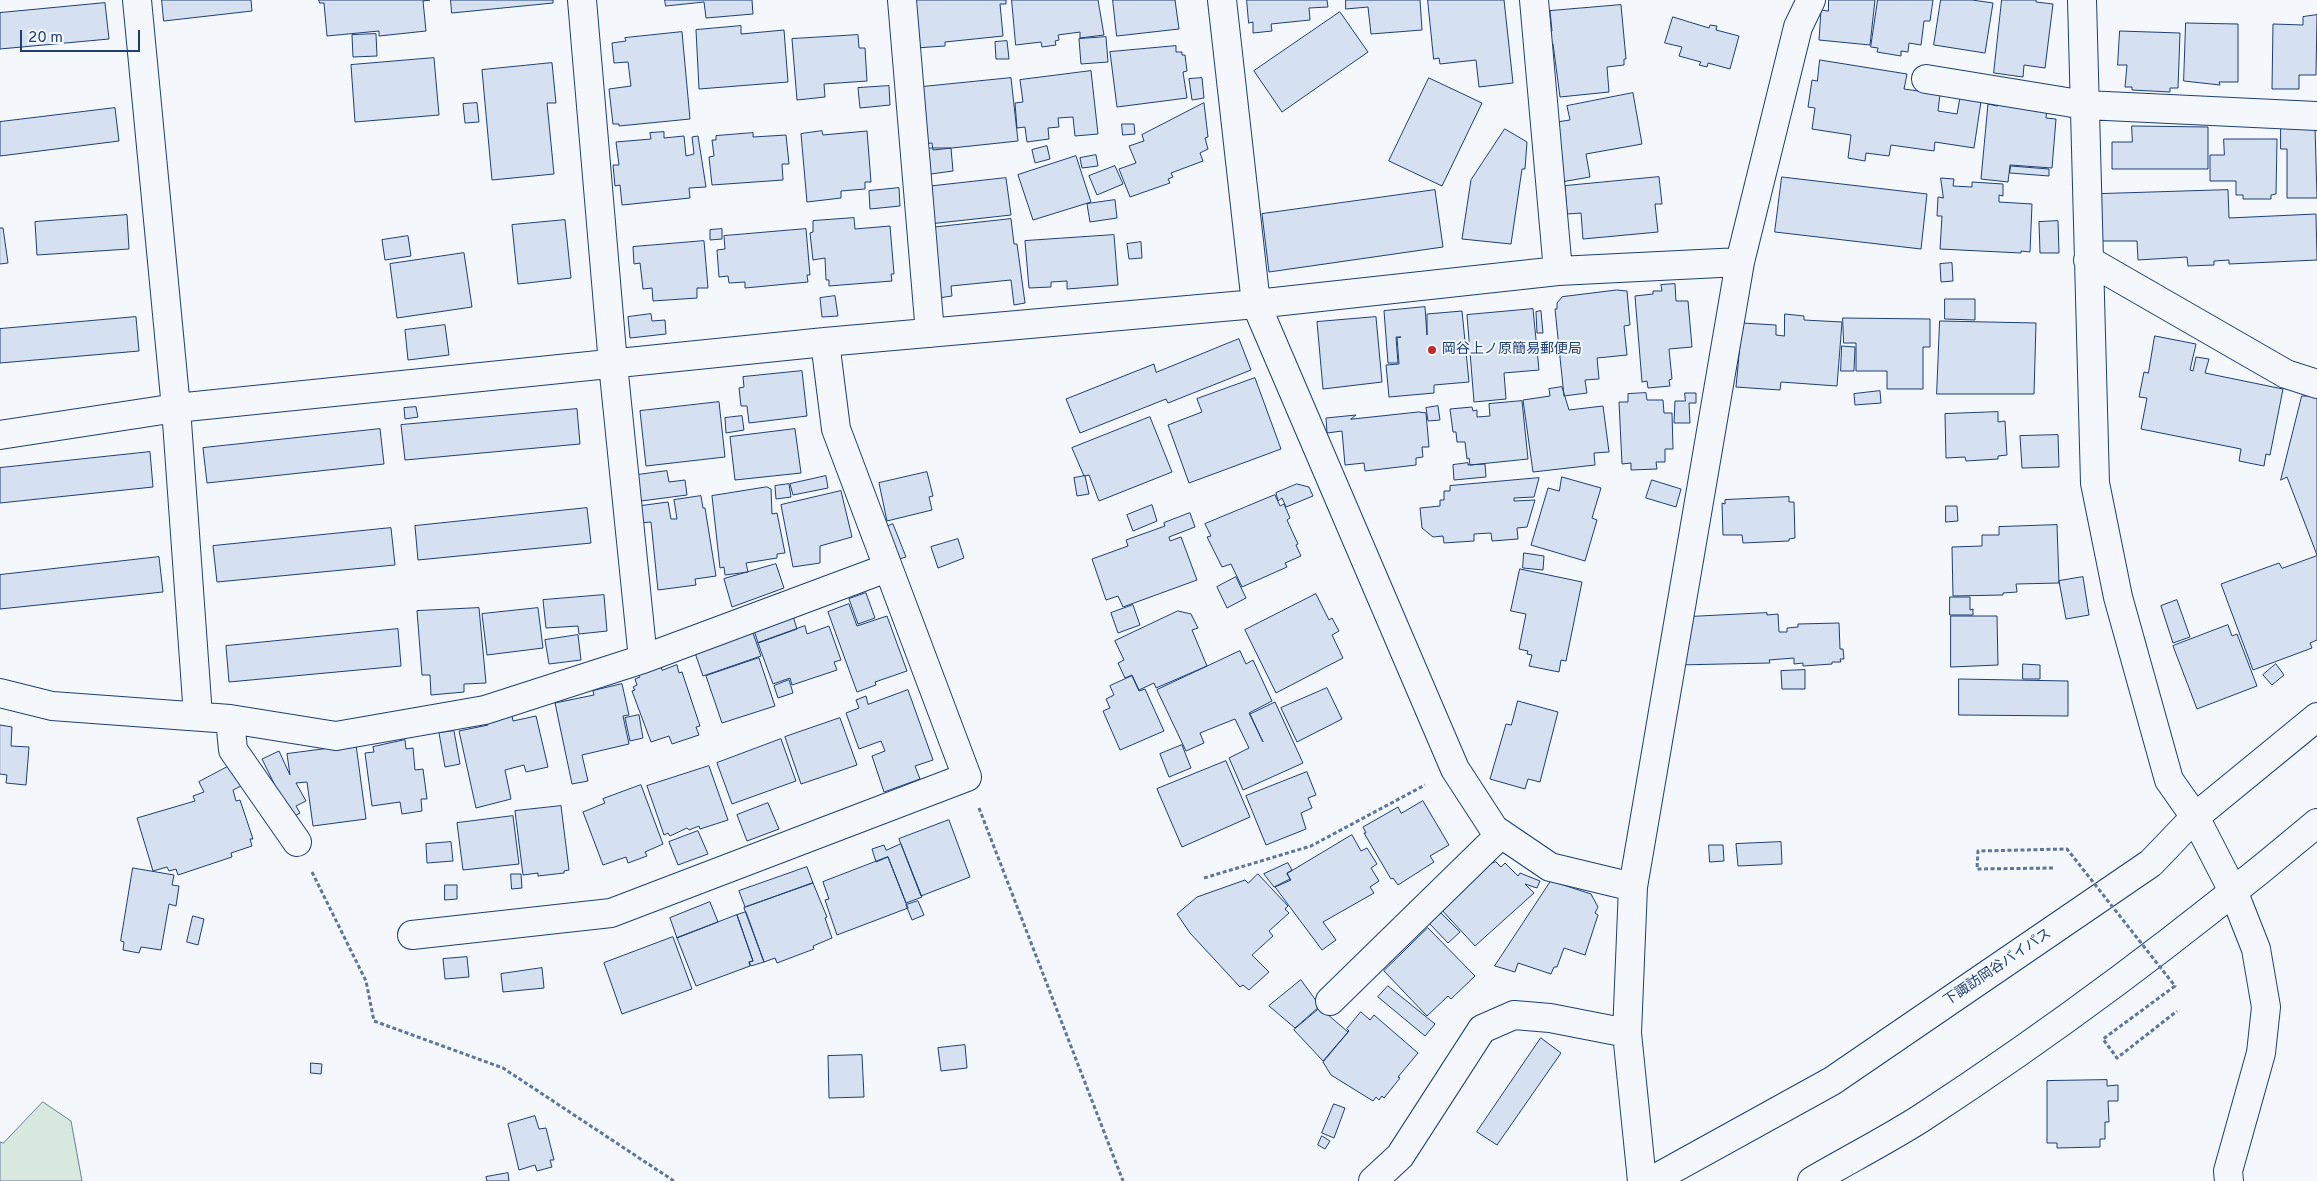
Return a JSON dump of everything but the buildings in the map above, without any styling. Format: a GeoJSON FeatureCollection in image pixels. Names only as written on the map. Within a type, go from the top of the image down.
{"type":"FeatureCollection","features":[{"type":"Feature","properties":{"kind":"main road"},"geometry":{"type":"LineString","coordinates":[[137,0],[176,408],[198,716]]}},
{"type":"Feature","properties":{"kind":"main road"},"geometry":{"type":"LineString","coordinates":[[582,0],[613,364],[643,659]]}},
{"type":"Feature","properties":{"kind":"main road"},"geometry":{"type":"LineString","coordinates":[[902,0],[930,333]]}},
{"type":"Feature","properties":{"kind":"main road"},"geometry":{"type":"LineString","coordinates":[[1222,0],[1256,304],[1455,769],[1494,829],[1550,867],[1633,887]]}},
{"type":"Feature","properties":{"kind":"main road"},"geometry":{"type":"LineString","coordinates":[[1534,0],[1558,271]]}},
{"type":"Feature","properties":{"kind":"main road"},"geometry":{"type":"LineString","coordinates":[[1642,1181],[1627,1033],[1633,887],[1740,262],[1798,27],[1811,0]]}},
{"type":"Feature","properties":{"kind":"main road"},"geometry":{"type":"LineString","coordinates":[[2082,0],[2095,483],[2118,597],[2169,780],[2195,817],[2234,893],[2256,949],[2266,1007],[2261,1054],[2228,1171],[2228,1181]]}},
{"type":"Feature","properties":{"kind":"main road"},"geometry":{"type":"LineString","coordinates":[[1926,79],[2085,105],[2317,116]]}},
{"type":"Feature","properties":{"kind":"main road"},"geometry":{"type":"LineString","coordinates":[[2088,260],[2286,374],[2317,384]]}},
{"type":"Feature","properties":{"kind":"main road"},"geometry":{"type":"LineString","coordinates":[[0,435],[176,408],[825,342],[1256,304],[1558,271],[1740,262]]}},
{"type":"Feature","properties":{"kind":"main road"},"geometry":{"type":"LineString","coordinates":[[412,935],[611,913],[967,777],[836,429],[825,342]]}},
{"type":"Feature","properties":{"kind":"main road"},"geometry":{"type":"LineString","coordinates":[[0,693],[52,706],[230,719],[336,736],[484,710],[643,659],[888,568]]}},
{"type":"Feature","properties":{"kind":"main road","name":"下諏訪岡谷バイパス"},"geometry":{"type":"LineString","coordinates":[[1651,1181],[1832,1081],[2150,863],[2195,817],[2317,717]]}},
{"type":"Feature","properties":{"kind":"main road"},"geometry":{"type":"LineString","coordinates":[[230,719],[233,750],[296,842]]}},
{"type":"Feature","properties":{"kind":"main road"},"geometry":{"type":"LineString","coordinates":[[1812,1181],[1919,1119],[2043,1035],[2234,893],[2317,823]]}},
{"type":"Feature","properties":{"kind":"main road"},"geometry":{"type":"LineString","coordinates":[[1330,1001],[1501,834]]}},
{"type":"Feature","properties":{"kind":"main road"},"geometry":{"type":"LineString","coordinates":[[1374,1181],[1400,1156],[1482,1029],[1514,1015],[1550,1018],[1627,1033]]}},
{"type":"Feature","properties":{"kind":"path"},"geometry":{"type":"LineString","coordinates":[[1204,878],[1311,846],[1455,769]]}},
{"type":"Feature","properties":{"kind":"path"},"geometry":{"type":"LineString","coordinates":[[967,777],[1123,1181]]}},
{"type":"Feature","properties":{"kind":"path"},"geometry":{"type":"LineString","coordinates":[[296,842],[366,982],[374,1021],[503,1068],[674,1181]]}},
{"type":"Feature","properties":{"kind":"path"},"geometry":{"type":"LineString","coordinates":[[2053,868],[1977,870],[1978,851],[2066,849],[2175,986],[2103,1039],[2117,1058],[2177,1011]]}},
{"type":"Feature","properties":{"kind":"shaded area"},"geometry":{"type":"Polygon","coordinates":[[[43,1102],[71,1121],[82,1181],[0,1181],[0,1142],[3,1143],[43,1102]]]}},
{"type":"Feature","properties":{"kind":"place","name":"岡谷上ノ原簡易郵便局"},"geometry":{"type":"Point","coordinates":[1432,350]}}]}
